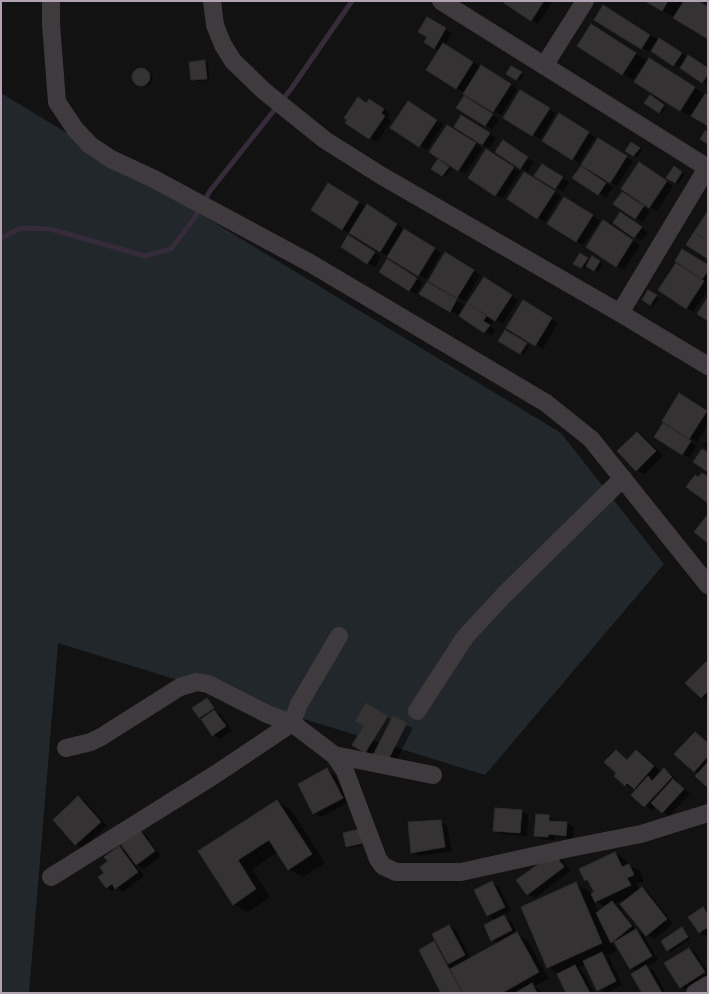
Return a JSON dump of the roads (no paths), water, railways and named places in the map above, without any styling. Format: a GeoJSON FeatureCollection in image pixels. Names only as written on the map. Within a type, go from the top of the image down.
{"type":"FeatureCollection","features":[{"type":"Feature","properties":{"kind":"street"},"geometry":{"type":"LineString","coordinates":[[51,1],[57,102],[75,129],[90,145],[111,159],[310,263],[546,403],[591,439],[708,585]]}},
{"type":"Feature","properties":{"kind":"street"},"geometry":{"type":"LineString","coordinates":[[212,1],[216,25],[223,45],[233,61],[264,91],[325,140],[382,176],[708,366]]}},
{"type":"Feature","properties":{"kind":"street"},"geometry":{"type":"LineString","coordinates":[[441,1],[708,168],[620,313]]}},
{"type":"Feature","properties":{"kind":"street"},"geometry":{"type":"LineString","coordinates":[[544,66],[585,1]]}},
{"type":"Feature","properties":{"kind":"street"},"geometry":{"type":"LineString","coordinates":[[417,711],[465,637],[503,596],[622,478]]}},
{"type":"Feature","properties":{"kind":"street"},"geometry":{"type":"LineString","coordinates":[[51,877],[216,774],[292,723],[299,704],[339,636]]}},
{"type":"Feature","properties":{"kind":"street"},"geometry":{"type":"LineString","coordinates":[[66,748],[91,742],[101,737],[180,687],[197,682],[208,684],[267,714],[292,723],[334,755],[345,771],[378,859],[383,866],[396,872],[461,872],[641,834],[708,813]]}},
{"type":"Feature","properties":{"kind":"street"},"geometry":{"type":"LineString","coordinates":[[334,755],[433,775]]}},
{"type":"Feature","properties":{"kind":"street"},"geometry":{"type":"LineString","coordinates":[[695,993],[708,985]]}},
{"type":"Feature","properties":{"kind":"waterway"},"geometry":{"type":"LineString","coordinates":[[1,238],[21,228],[50,229],[145,256],[171,249],[193,220],[210,191],[291,89],[352,1]]}}]}
